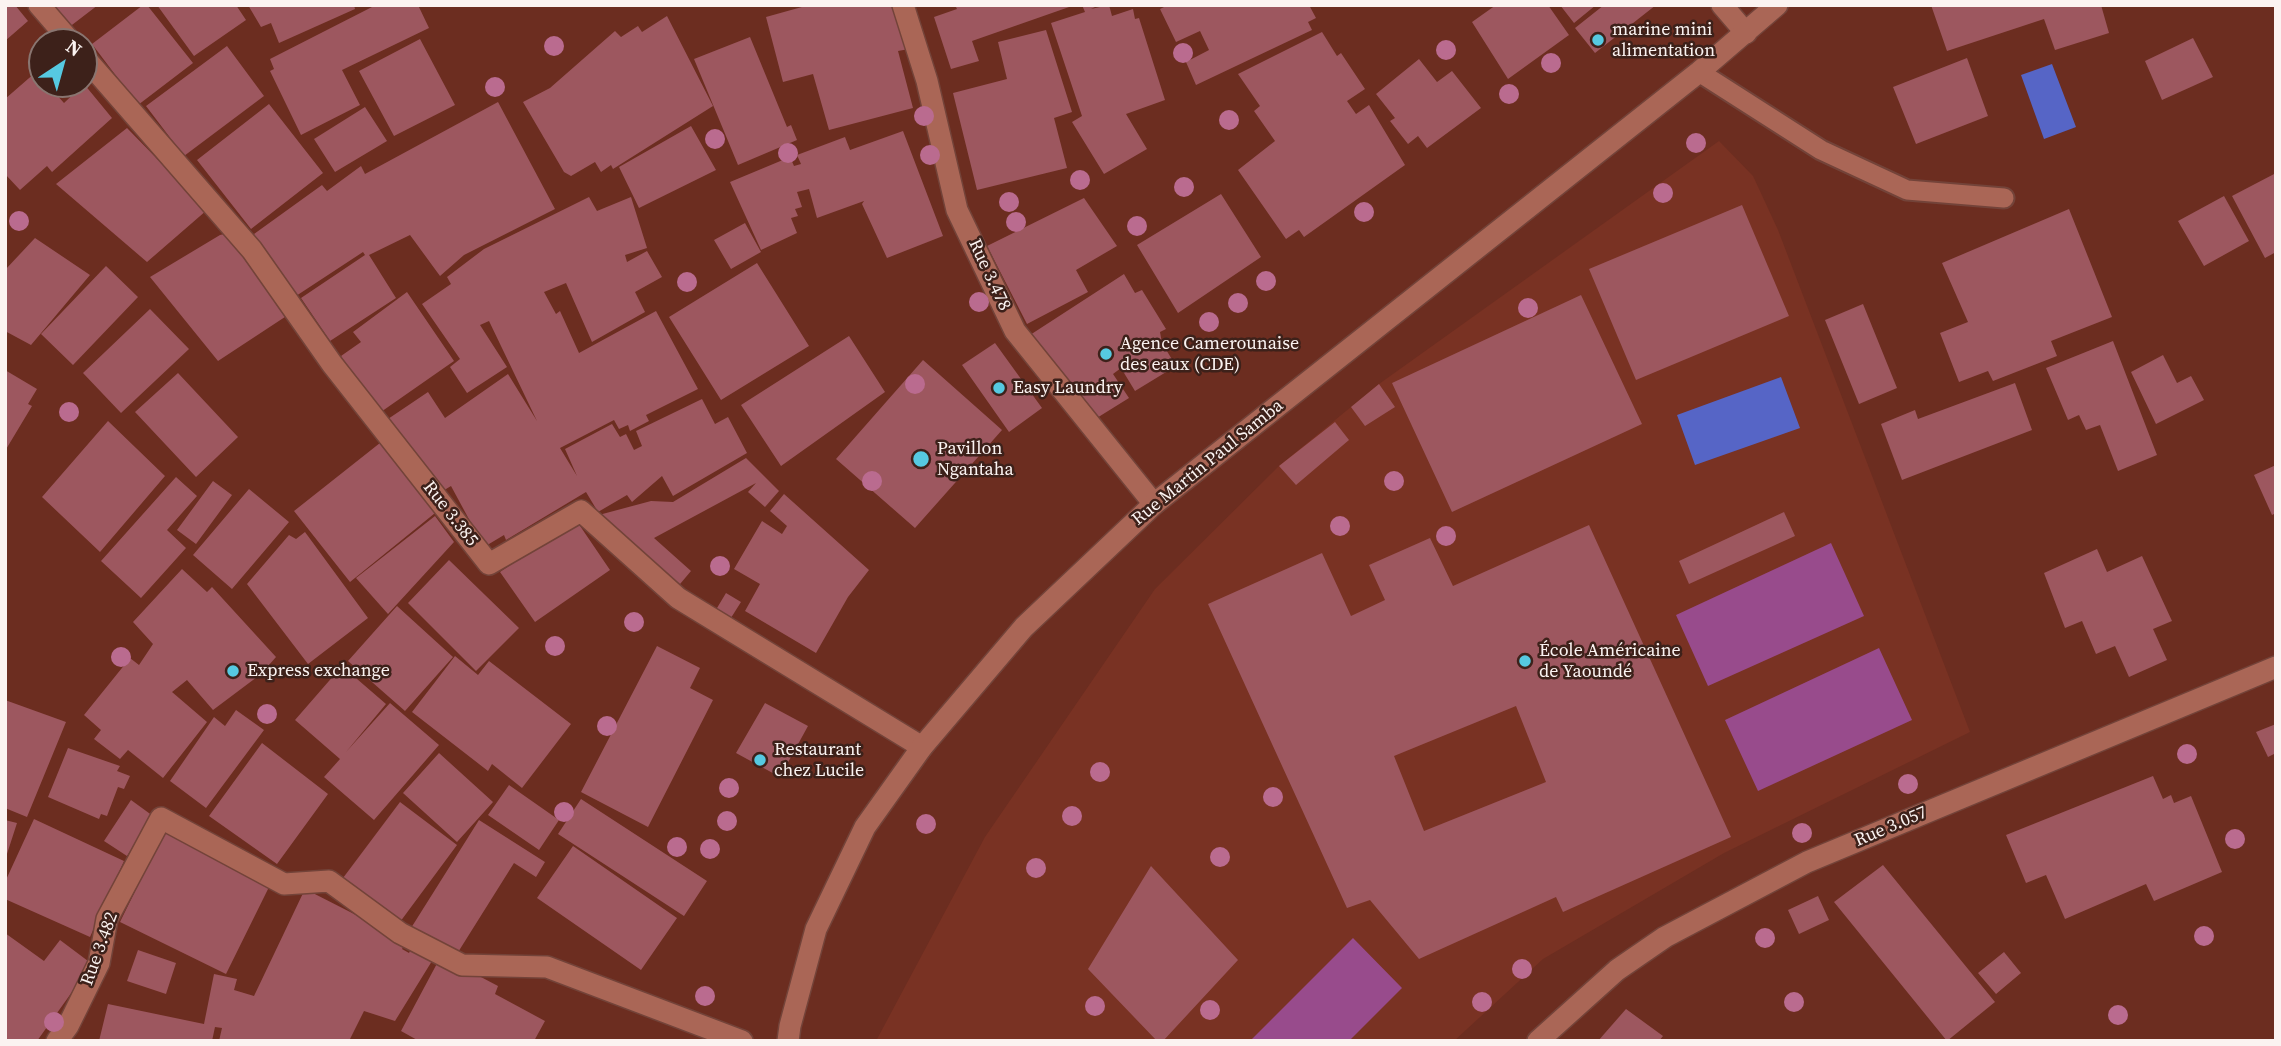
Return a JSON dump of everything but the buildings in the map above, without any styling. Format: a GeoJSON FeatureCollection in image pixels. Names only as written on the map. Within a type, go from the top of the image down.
{"type":"FeatureCollection","features":[{"type":"Feature","properties":{"kind":"street"},"geometry":{"type":"LineString","coordinates":[[39,5],[59,28]]}},
{"type":"Feature","properties":{"kind":"street","name":"Rue 3.478"},"geometry":{"type":"LineString","coordinates":[[904,5],[926,80],[957,210],[1015,331],[1154,505]]}},
{"type":"Feature","properties":{"kind":"street"},"geometry":{"type":"LineString","coordinates":[[1722,5],[1746,33]]}},
{"type":"Feature","properties":{"kind":"street","name":"Rue Martin Paul Samba"},"geometry":{"type":"LineString","coordinates":[[788,1041],[816,929],[865,827],[922,747],[1024,627],[1154,505],[1699,72],[1777,5]]}},
{"type":"Feature","properties":{"kind":"street","name":"Rue 3.385"},"geometry":{"type":"LineString","coordinates":[[98,73],[252,250],[332,364],[489,564],[581,511],[678,598],[922,747]]}},
{"type":"Feature","properties":{"kind":"street","name":"Rue 3.057"},"geometry":{"type":"LineString","coordinates":[[1538,1041],[1617,970],[1665,937],[1807,862],[2276,667]]}},
{"type":"Feature","properties":{"kind":"street","name":"Rue 3.482"},"geometry":{"type":"LineString","coordinates":[[57,1041],[68,1026],[99,962],[107,919],[160,818],[284,884],[330,881],[400,933],[462,965],[547,967],[742,1041]]}},
{"type":"Feature","properties":{"kind":"lane"},"geometry":{"type":"LineString","coordinates":[[1699,72],[1821,150],[1907,190],[2004,198]]}},
{"type":"Feature","properties":{"kind":"shaded area","name":"École Américaine de Yaoundé"},"geometry":{"type":"Polygon","coordinates":[[[1719,141],[1753,176],[1778,230],[1970,732],[1724,853],[1543,959],[1454,1041],[876,1041],[985,837],[1155,589],[1279,466],[1379,384],[1719,141]]]}},
{"type":"Feature","properties":{"kind":"shaded area"},"geometry":{"type":"Polygon","coordinates":[[[1831,543],[1864,616],[1708,686],[1676,615],[1831,543]]]}},
{"type":"Feature","properties":{"kind":"shaded area"},"geometry":{"type":"Polygon","coordinates":[[[1879,648],[1912,720],[1758,791],[1725,720],[1879,648]]]}},
{"type":"Feature","properties":{"kind":"shaded area"},"geometry":{"type":"Polygon","coordinates":[[[1353,938],[1402,988],[1349,1041],[1250,1041],[1353,938]]]}},
{"type":"Feature","properties":{"kind":"water"},"geometry":{"type":"Polygon","coordinates":[[[2052,64],[2076,127],[2044,139],[2021,75],[2052,64]]]}},
{"type":"Feature","properties":{"kind":"water"},"geometry":{"type":"Polygon","coordinates":[[[1781,377],[1800,428],[1695,465],[1677,415],[1781,377]]]}},
{"type":"Feature","properties":{"kind":"place","name":"marine mini alimentation"},"geometry":{"type":"Point","coordinates":[1598,40]}},
{"type":"Feature","properties":{"kind":"place","name":"Agence Camerounaise des eaux (CDE)"},"geometry":{"type":"Point","coordinates":[1106,354]}},
{"type":"Feature","properties":{"kind":"place","name":"Easy Laundry"},"geometry":{"type":"Point","coordinates":[999,388]}},
{"type":"Feature","properties":{"kind":"place","name":"Pavillon Ngantaha"},"geometry":{"type":"Point","coordinates":[921,459]}},
{"type":"Feature","properties":{"kind":"place","name":"École Américaine de Yaoundé"},"geometry":{"type":"Point","coordinates":[1525,661]}},
{"type":"Feature","properties":{"kind":"place","name":"Express exchange"},"geometry":{"type":"Point","coordinates":[233,671]}},
{"type":"Feature","properties":{"kind":"place","name":"Restaurant chez Lucile"},"geometry":{"type":"Point","coordinates":[760,760]}}]}
